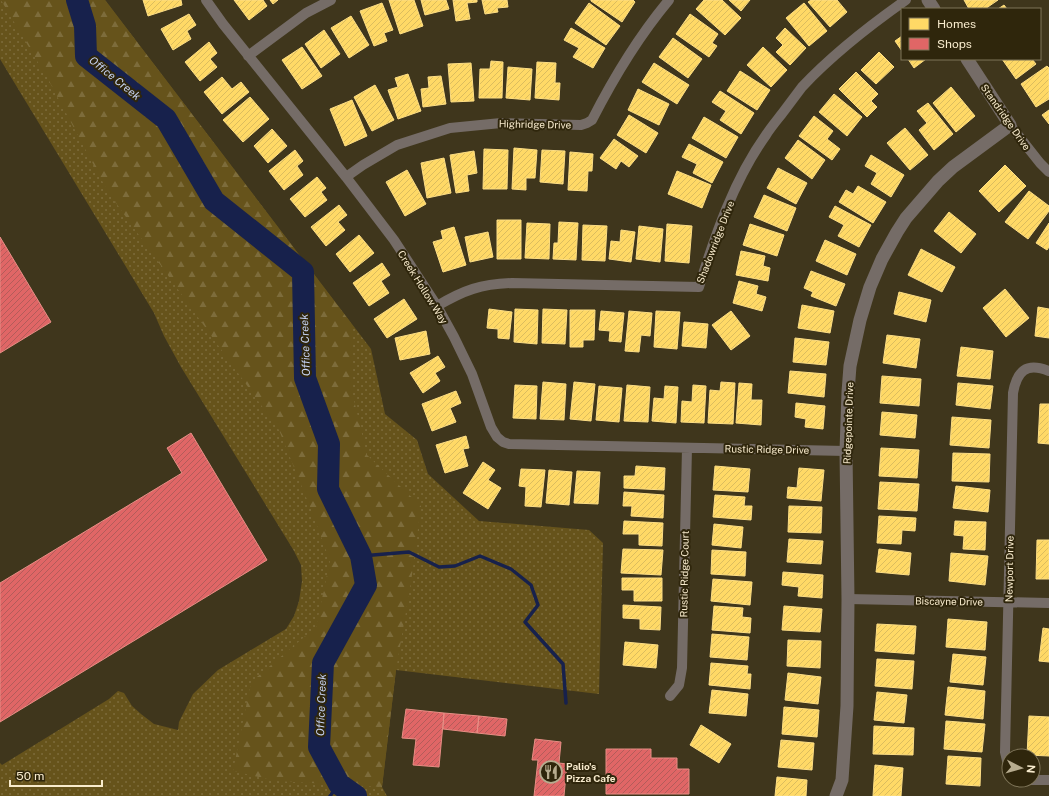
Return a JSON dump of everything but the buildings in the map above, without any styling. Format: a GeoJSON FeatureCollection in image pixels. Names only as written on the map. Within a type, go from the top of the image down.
{"type":"FeatureCollection","features":[{"type":"Feature","properties":{"kind":"street","name":"Creek Hollow Way"},"geometry":{"type":"LineString","coordinates":[[206,0],[248,56],[346,177],[394,240],[437,306],[454,338],[472,374],[491,427],[497,437],[503,442],[509,444],[687,448]]}},
{"type":"Feature","properties":{"kind":"street"},"geometry":{"type":"LineString","coordinates":[[248,56],[306,13],[331,0]]}},
{"type":"Feature","properties":{"kind":"street","name":"Highridge Drive"},"geometry":{"type":"LineString","coordinates":[[346,177],[396,145],[450,128],[501,123],[562,125],[587,124],[592,120],[629,53],[668,0]]}},
{"type":"Feature","properties":{"kind":"street","name":"Shadowridge Drive"},"geometry":{"type":"LineString","coordinates":[[437,306],[455,295],[475,287],[492,284],[512,283],[699,287],[725,212],[740,180],[765,136],[802,88],[830,60],[872,24],[906,0]]}},
{"type":"Feature","properties":{"kind":"street","name":"Standridge Drive"},"geometry":{"type":"LineString","coordinates":[[968,60],[1010,125],[1049,172]]}},
{"type":"Feature","properties":{"kind":"street","name":"Ridgepointe Drive"},"geometry":{"type":"LineString","coordinates":[[836,796],[842,780],[847,706],[848,599],[846,451],[850,366],[862,314],[870,287],[882,259],[906,218],[938,181],[953,167],[1010,125]]}},
{"type":"Feature","properties":{"kind":"street","name":"Newport Drive"},"geometry":{"type":"LineString","coordinates":[[1005,748],[1013,393],[1015,380],[1022,371],[1030,368],[1041,368],[1049,371]]}},
{"type":"Feature","properties":{"kind":"street","name":"Rustic Ridge Drive"},"geometry":{"type":"LineString","coordinates":[[687,448],[846,451]]}},
{"type":"Feature","properties":{"kind":"street","name":"Rustic Ridge Court"},"geometry":{"type":"LineString","coordinates":[[670,696],[679,685],[682,668],[687,448]]}},
{"type":"Feature","properties":{"kind":"street","name":"Biscayne Drive"},"geometry":{"type":"LineString","coordinates":[[848,599],[1049,603]]}},
{"type":"Feature","properties":{"kind":"street","name":"Ridgepointe Drive"},"geometry":{"type":"LineString","coordinates":[[842,780],[846,796]]}},
{"type":"Feature","properties":{"kind":"green space"},"geometry":{"type":"Polygon","coordinates":[[[0,0],[105,0],[371,349],[385,414],[417,440],[428,474],[479,521],[589,530],[603,543],[599,694],[396,670],[382,787],[387,796],[0,796],[0,763],[2,765],[109,699],[118,691],[124,693],[132,706],[154,724],[178,730],[179,722],[193,694],[218,670],[286,629],[294,616],[299,601],[302,581],[301,565],[294,551],[181,367],[164,336],[154,313],[0,59],[0,0]]]}},
{"type":"Feature","properties":{"kind":"green space"},"geometry":{"type":"Polygon","coordinates":[[[1,0],[105,0],[351,323],[353,396],[367,455],[421,506],[411,582],[396,670],[382,787],[276,781],[233,771],[251,682],[316,627],[330,561],[279,430],[108,192],[49,81],[1,0]]]}},
{"type":"Feature","properties":{"kind":"waterway","name":"Office Creek"},"geometry":{"type":"LineString","coordinates":[[77,0],[85,26],[86,56],[166,119],[214,201],[303,272],[305,378],[329,444],[328,489],[361,556],[366,585],[323,663],[319,747],[339,784],[356,796]]}},
{"type":"Feature","properties":{"kind":"waterway"},"geometry":{"type":"LineString","coordinates":[[361,556],[409,552],[439,567],[455,566],[480,556],[511,569],[531,585],[538,605],[525,622],[563,664],[566,703]]}},
{"type":"Feature","properties":{"kind":"waterway"},"geometry":{"type":"LineString","coordinates":[[330,796],[339,784]]}},
{"type":"Feature","properties":{"kind":"place","name":"Palio's Pizza Cafe"},"geometry":{"type":"Point","coordinates":[551,772]}}]}
